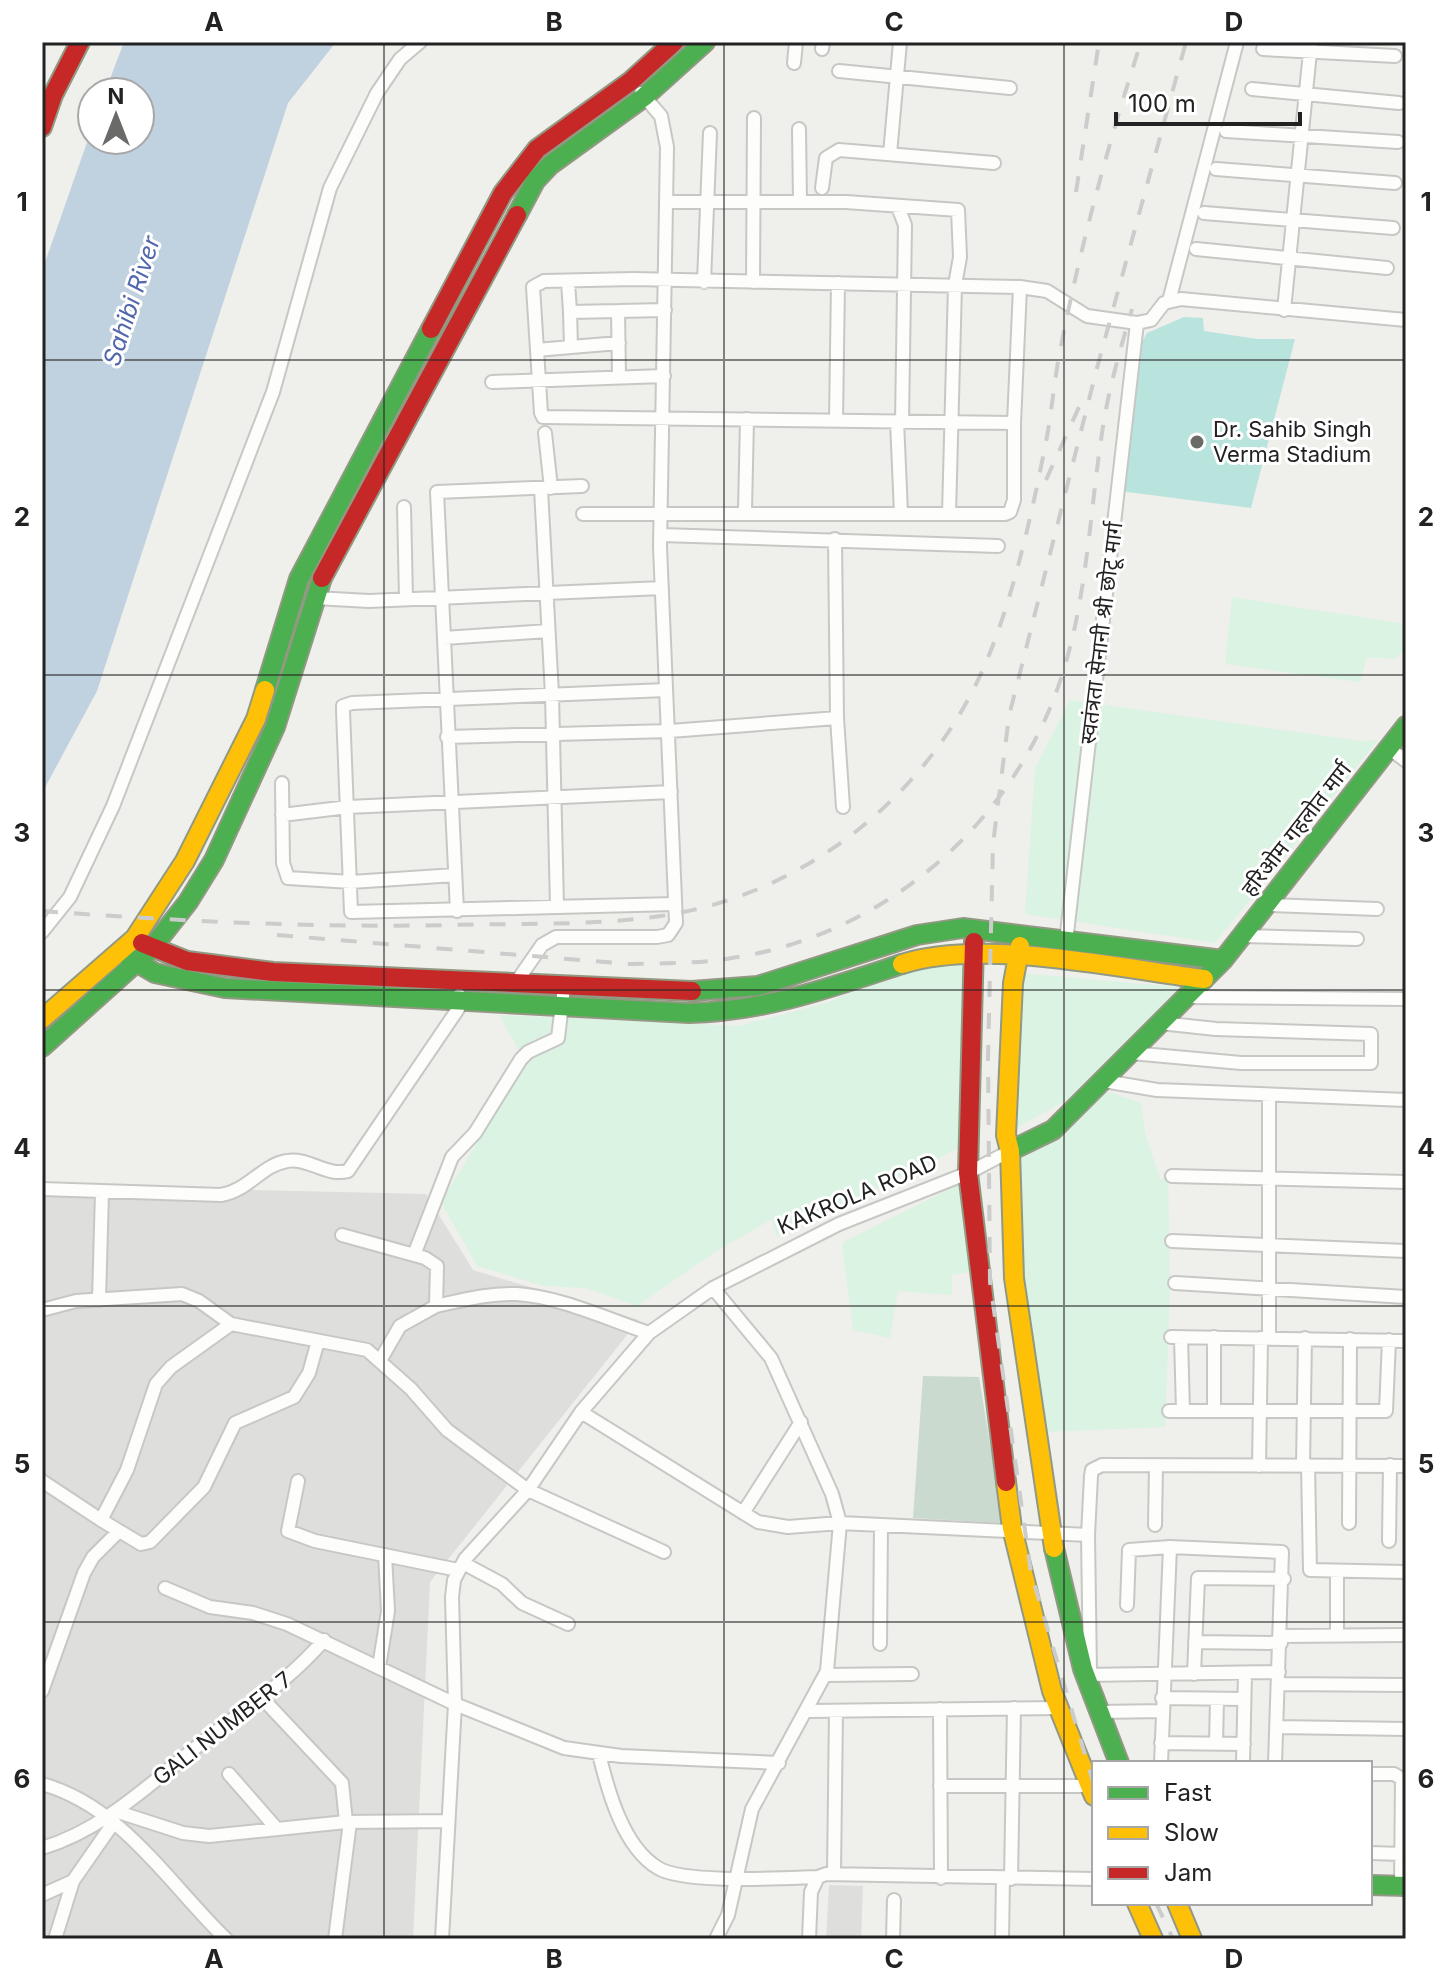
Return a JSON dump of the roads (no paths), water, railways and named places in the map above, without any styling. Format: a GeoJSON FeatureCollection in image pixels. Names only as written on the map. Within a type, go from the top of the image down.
{"type":"FeatureCollection","features":[{"type":"Feature","properties":{"kind":"street"},"geometry":{"type":"LineString","coordinates":[[42,127],[53,95],[80,42]]}},
{"type":"Feature","properties":{"kind":"street"},"geometry":{"type":"LineString","coordinates":[[42,932],[70,897],[113,806],[273,392],[330,188],[377,93],[400,59],[420,42]]}},
{"type":"Feature","properties":{"kind":"street"},"geometry":{"type":"LineString","coordinates":[[42,1019],[135,938],[185,861],[256,719],[299,579],[325,524],[503,193],[537,149],[631,81],[674,42]]}},
{"type":"Feature","properties":{"kind":"street"},"geometry":{"type":"LineString","coordinates":[[42,1047],[138,964],[188,902],[235,818],[275,727],[315,598],[343,533],[535,181],[550,165],[644,97],[705,42]]}},
{"type":"Feature","properties":{"kind":"street"},"geometry":{"type":"LineString","coordinates":[[794,63],[796,42]]}},
{"type":"Feature","properties":{"kind":"street"},"geometry":{"type":"LineString","coordinates":[[890,154],[900,42]]}},
{"type":"Feature","properties":{"kind":"street"},"geometry":{"type":"LineString","coordinates":[[1014,423],[543,417],[533,287],[544,281],[666,281],[1020,287],[1047,291],[1087,316],[1137,323],[1151,320],[1169,301],[1237,42]]}},
{"type":"Feature","properties":{"kind":"street"},"geometry":{"type":"LineString","coordinates":[[1284,310],[1311,46]]}},
{"type":"Feature","properties":{"kind":"street"},"geometry":{"type":"LineString","coordinates":[[1263,49],[1311,46],[1395,56]]}},
{"type":"Feature","properties":{"kind":"street"},"geometry":{"type":"LineString","coordinates":[[839,71],[1010,88]]}},
{"type":"Feature","properties":{"kind":"street"},"geometry":{"type":"LineString","coordinates":[[515,984],[548,939],[565,935],[668,935],[675,929],[661,535],[666,131],[661,116],[631,81]]}},
{"type":"Feature","properties":{"kind":"street"},"geometry":{"type":"LineString","coordinates":[[1252,89],[1399,103]]}},
{"type":"Feature","properties":{"kind":"street"},"geometry":{"type":"LineString","coordinates":[[753,282],[754,118]]}},
{"type":"Feature","properties":{"kind":"street"},"geometry":{"type":"LineString","coordinates":[[799,129],[800,202]]}},
{"type":"Feature","properties":{"kind":"street"},"geometry":{"type":"LineString","coordinates":[[1226,131],[1398,142]]}},
{"type":"Feature","properties":{"kind":"street"},"geometry":{"type":"LineString","coordinates":[[704,282],[710,133]]}},
{"type":"Feature","properties":{"kind":"street"},"geometry":{"type":"LineString","coordinates":[[822,188],[823,168],[831,152],[994,163]]}},
{"type":"Feature","properties":{"kind":"street"},"geometry":{"type":"LineString","coordinates":[[1216,169],[1297,178],[1395,183]]}},
{"type":"Feature","properties":{"kind":"street"},"geometry":{"type":"LineString","coordinates":[[667,202],[800,202],[958,210],[960,257],[955,285],[949,514]]}},
{"type":"Feature","properties":{"kind":"street"},"geometry":{"type":"LineString","coordinates":[[898,207],[905,225],[901,513]]}},
{"type":"Feature","properties":{"kind":"street"},"geometry":{"type":"LineString","coordinates":[[1204,213],[1393,228]]}},
{"type":"Feature","properties":{"kind":"street"},"geometry":{"type":"LineString","coordinates":[[1196,249],[1387,268]]}},
{"type":"Feature","properties":{"kind":"street"},"geometry":{"type":"LineString","coordinates":[[568,281],[571,347]]}},
{"type":"Feature","properties":{"kind":"street"},"geometry":{"type":"LineString","coordinates":[[836,420],[838,283]]}},
{"type":"Feature","properties":{"kind":"street"},"geometry":{"type":"LineString","coordinates":[[583,514],[1010,512],[1014,500],[1020,287]]}},
{"type":"Feature","properties":{"kind":"street"},"geometry":{"type":"LineString","coordinates":[[1169,301],[1181,299],[1406,320]]}},
{"type":"Feature","properties":{"kind":"street"},"geometry":{"type":"LineString","coordinates":[[570,312],[665,310]]}},
{"type":"Feature","properties":{"kind":"street"},"geometry":{"type":"LineString","coordinates":[[618,311],[619,377]]}},
{"type":"Feature","properties":{"kind":"street","name":"स्वतंत्रता सेनानी श्री छोटू मार्ग"},"geometry":{"type":"LineString","coordinates":[[1066,942],[1137,323]]}},
{"type":"Feature","properties":{"kind":"street"},"geometry":{"type":"LineString","coordinates":[[537,350],[619,343]]}},
{"type":"Feature","properties":{"kind":"street"},"geometry":{"type":"LineString","coordinates":[[492,382],[664,376]]}},
{"type":"Feature","properties":{"kind":"street"},"geometry":{"type":"LineString","coordinates":[[745,511],[747,419]]}},
{"type":"Feature","properties":{"kind":"street"},"geometry":{"type":"LineString","coordinates":[[545,433],[545,592],[552,695],[557,906]]}},
{"type":"Feature","properties":{"kind":"street"},"geometry":{"type":"LineString","coordinates":[[457,911],[437,492],[582,486]]}},
{"type":"Feature","properties":{"kind":"street"},"geometry":{"type":"LineString","coordinates":[[404,507],[406,598]]}},
{"type":"Feature","properties":{"kind":"street"},"geometry":{"type":"LineString","coordinates":[[661,535],[998,546]]}},
{"type":"Feature","properties":{"kind":"street"},"geometry":{"type":"LineString","coordinates":[[835,539],[837,718],[843,807]]}},
{"type":"Feature","properties":{"kind":"street"},"geometry":{"type":"LineString","coordinates":[[315,598],[360,601],[662,588]]}},
{"type":"Feature","properties":{"kind":"street"},"geometry":{"type":"LineString","coordinates":[[444,638],[548,631]]}},
{"type":"Feature","properties":{"kind":"street"},"geometry":{"type":"LineString","coordinates":[[666,690],[343,706],[351,912],[675,904]]}},
{"type":"Feature","properties":{"kind":"street"},"geometry":{"type":"LineString","coordinates":[[447,737],[670,731],[837,718]]}},
{"type":"Feature","properties":{"kind":"street","name":"हरिओम गहलोत मार्ग"},"geometry":{"type":"LineString","coordinates":[[1223,960],[1406,726]]}},
{"type":"Feature","properties":{"kind":"street"},"geometry":{"type":"LineString","coordinates":[[1389,748],[1406,761]]}},
{"type":"Feature","properties":{"kind":"street"},"geometry":{"type":"LineString","coordinates":[[282,783],[283,863],[288,878],[351,882],[455,875]]}},
{"type":"Feature","properties":{"kind":"street"},"geometry":{"type":"LineString","coordinates":[[282,815],[348,807],[671,792]]}},
{"type":"Feature","properties":{"kind":"street"},"geometry":{"type":"LineString","coordinates":[[1269,905],[1377,909]]}},
{"type":"Feature","properties":{"kind":"street"},"geometry":{"type":"LineString","coordinates":[[121,952],[138,964],[171,978],[225,988],[459,991],[515,984],[683,992],[731,990],[780,981],[917,935],[975,929],[1223,960]]}},
{"type":"Feature","properties":{"kind":"street"},"geometry":{"type":"LineString","coordinates":[[940,1786],[1013,1786],[1092,1791],[1059,1708],[1013,1534],[968,1173],[975,929]]}},
{"type":"Feature","properties":{"kind":"street"},"geometry":{"type":"LineString","coordinates":[[1022,936],[1010,1047],[1006,1135],[1010,1151],[1014,1278],[1051,1534],[1088,1675],[1118,1761]]}},
{"type":"Feature","properties":{"kind":"street"},"geometry":{"type":"LineString","coordinates":[[1242,936],[1357,939]]}},
{"type":"Feature","properties":{"kind":"street"},"geometry":{"type":"LineString","coordinates":[[135,938],[151,949],[187,961],[459,991],[562,1007],[689,1013],[737,1012],[782,1003],[929,955],[1018,956],[1204,979]]}},
{"type":"Feature","properties":{"kind":"street","name":"KAKROLA ROAD"},"geometry":{"type":"LineString","coordinates":[[461,1566],[528,1490],[581,1412],[649,1333],[713,1288],[839,1224],[968,1173],[1053,1130],[1223,960]]}},
{"type":"Feature","properties":{"kind":"street"},"geometry":{"type":"LineString","coordinates":[[414,1255],[452,1157],[475,1133],[521,1059],[528,1052],[558,1038],[564,987]]}},
{"type":"Feature","properties":{"kind":"street"},"geometry":{"type":"LineString","coordinates":[[42,1189],[221,1195],[243,1189],[273,1165],[296,1160],[335,1172],[348,1171],[458,1009],[459,991]]}},
{"type":"Feature","properties":{"kind":"street"},"geometry":{"type":"LineString","coordinates":[[1187,997],[1406,999]]}},
{"type":"Feature","properties":{"kind":"street"},"geometry":{"type":"LineString","coordinates":[[1131,1053],[1241,1063],[1371,1063],[1371,1034],[1216,1029],[1160,1023]]}},
{"type":"Feature","properties":{"kind":"street"},"geometry":{"type":"LineString","coordinates":[[1104,1081],[1157,1090],[1406,1100]]}},
{"type":"Feature","properties":{"kind":"street"},"geometry":{"type":"LineString","coordinates":[[1259,1466],[1260,1411],[1270,1289],[1267,1180],[1269,1095]]}},
{"type":"Feature","properties":{"kind":"street"},"geometry":{"type":"LineString","coordinates":[[1172,1176],[1406,1182]]}},
{"type":"Feature","properties":{"kind":"street"},"geometry":{"type":"LineString","coordinates":[[99,1300],[102,1192]]}},
{"type":"Feature","properties":{"kind":"street"},"geometry":{"type":"LineString","coordinates":[[342,1235],[414,1255],[437,1266],[436,1306]]}},
{"type":"Feature","properties":{"kind":"street"},"geometry":{"type":"LineString","coordinates":[[1172,1241],[1406,1251]]}},
{"type":"Feature","properties":{"kind":"street"},"geometry":{"type":"LineString","coordinates":[[1175,1283],[1406,1297]]}},
{"type":"Feature","properties":{"kind":"street"},"geometry":{"type":"LineString","coordinates":[[713,1288],[771,1358],[832,1494],[840,1523],[831,1651],[826,1675],[809,1711],[752,1809],[728,1915],[716,1939]]}},
{"type":"Feature","properties":{"kind":"street"},"geometry":{"type":"LineString","coordinates":[[43,1308],[182,1294],[199,1301],[231,1324],[357,1347],[381,1359],[447,1430],[528,1490],[664,1552]]}},
{"type":"Feature","properties":{"kind":"street"},"geometry":{"type":"LineString","coordinates":[[381,1359],[400,1326],[436,1306],[488,1295],[518,1294],[544,1299],[649,1333]]}},
{"type":"Feature","properties":{"kind":"street"},"geometry":{"type":"LineString","coordinates":[[101,1520],[127,1470],[156,1384],[171,1367],[231,1324]]}},
{"type":"Feature","properties":{"kind":"street"},"geometry":{"type":"LineString","coordinates":[[1183,1411],[1176,1337],[1406,1341]]}},
{"type":"Feature","properties":{"kind":"street"},"geometry":{"type":"LineString","coordinates":[[1214,1337],[1214,1411]]}},
{"type":"Feature","properties":{"kind":"street"},"geometry":{"type":"LineString","coordinates":[[1305,1338],[1308,1568],[1337,1572],[1406,1572]]}},
{"type":"Feature","properties":{"kind":"street"},"geometry":{"type":"LineString","coordinates":[[1349,1523],[1350,1339]]}},
{"type":"Feature","properties":{"kind":"street"},"geometry":{"type":"LineString","coordinates":[[1169,1411],[1388,1409],[1389,1340]]}},
{"type":"Feature","properties":{"kind":"street"},"geometry":{"type":"LineString","coordinates":[[42,1481],[141,1544],[150,1542],[204,1487],[235,1423],[278,1407],[303,1387],[318,1341]]}},
{"type":"Feature","properties":{"kind":"street"},"geometry":{"type":"LineString","coordinates":[[581,1412],[743,1513],[771,1525],[840,1523],[1013,1534],[1088,1535]]}},
{"type":"Feature","properties":{"kind":"street"},"geometry":{"type":"LineString","coordinates":[[743,1513],[801,1422]]}},
{"type":"Feature","properties":{"kind":"street"},"geometry":{"type":"LineString","coordinates":[[1088,1675],[1088,1535],[1092,1470],[1102,1465],[1406,1466]]}},
{"type":"Feature","properties":{"kind":"street"},"geometry":{"type":"LineString","coordinates":[[1389,1541],[1390,1465]]}},
{"type":"Feature","properties":{"kind":"street"},"geometry":{"type":"LineString","coordinates":[[1155,1525],[1156,1466]]}},
{"type":"Feature","properties":{"kind":"street"},"geometry":{"type":"LineString","coordinates":[[298,1481],[288,1531],[315,1541],[461,1566],[502,1584],[522,1603],[568,1624]]}},
{"type":"Feature","properties":{"kind":"street"},"geometry":{"type":"LineString","coordinates":[[880,1644],[881,1525]]}},
{"type":"Feature","properties":{"kind":"street"},"geometry":{"type":"LineString","coordinates":[[42,1691],[84,1573],[93,1557],[119,1531]]}},
{"type":"Feature","properties":{"kind":"street"},"geometry":{"type":"LineString","coordinates":[[1161,1761],[1162,1674],[1170,1547]]}},
{"type":"Feature","properties":{"kind":"street"},"geometry":{"type":"LineString","coordinates":[[1127,1605],[1129,1550],[1170,1547],[1280,1551],[1284,1556],[1284,1579],[1275,1761]]}},
{"type":"Feature","properties":{"kind":"street"},"geometry":{"type":"LineString","coordinates":[[379,1667],[388,1611],[385,1555]]}},
{"type":"Feature","properties":{"kind":"street"},"geometry":{"type":"LineString","coordinates":[[442,1939],[455,1704],[452,1597],[461,1566]]}},
{"type":"Feature","properties":{"kind":"street"},"geometry":{"type":"LineString","coordinates":[[1337,1572],[1337,1635]]}},
{"type":"Feature","properties":{"kind":"street"},"geometry":{"type":"LineString","coordinates":[[1194,1674],[1198,1578],[1284,1579]]}},
{"type":"Feature","properties":{"kind":"street"},"geometry":{"type":"LineString","coordinates":[[165,1588],[210,1607],[269,1617],[542,1741],[599,1754],[779,1763]]}},
{"type":"Feature","properties":{"kind":"street"},"geometry":{"type":"LineString","coordinates":[[1195,1642],[1406,1635]]}},
{"type":"Feature","properties":{"kind":"street","name":"GALI NUMBER 7"},"geometry":{"type":"LineString","coordinates":[[112,1816],[295,1673],[324,1640]]}},
{"type":"Feature","properties":{"kind":"street"},"geometry":{"type":"LineString","coordinates":[[42,1642],[56,1649]]}},
{"type":"Feature","properties":{"kind":"street"},"geometry":{"type":"LineString","coordinates":[[1088,1675],[1245,1673],[1279,1678],[1406,1685]]}},
{"type":"Feature","properties":{"kind":"street"},"geometry":{"type":"LineString","coordinates":[[1243,1761],[1245,1673]]}},
{"type":"Feature","properties":{"kind":"street"},"geometry":{"type":"LineString","coordinates":[[826,1675],[912,1674]]}},
{"type":"Feature","properties":{"kind":"street"},"geometry":{"type":"LineString","coordinates":[[263,1699],[342,1783],[348,1822],[335,1939]]}},
{"type":"Feature","properties":{"kind":"street"},"geometry":{"type":"LineString","coordinates":[[1100,1712],[1217,1699],[1244,1699]]}},
{"type":"Feature","properties":{"kind":"street"},"geometry":{"type":"LineString","coordinates":[[1216,1744],[1217,1699]]}},
{"type":"Feature","properties":{"kind":"street"},"geometry":{"type":"LineString","coordinates":[[1002,1939],[1013,1786],[1014,1708]]}},
{"type":"Feature","properties":{"kind":"street"},"geometry":{"type":"LineString","coordinates":[[809,1711],[1059,1708]]}},
{"type":"Feature","properties":{"kind":"street"},"geometry":{"type":"LineString","coordinates":[[940,1709],[941,1878]]}},
{"type":"Feature","properties":{"kind":"street"},"geometry":{"type":"LineString","coordinates":[[834,1874],[836,1711]]}},
{"type":"Feature","properties":{"kind":"street"},"geometry":{"type":"LineString","coordinates":[[1277,1727],[1406,1729]]}},
{"type":"Feature","properties":{"kind":"street"},"geometry":{"type":"LineString","coordinates":[[1161,1743],[1244,1744]]}},
{"type":"Feature","properties":{"kind":"street"},"geometry":{"type":"LineString","coordinates":[[599,1754],[612,1806],[639,1849],[655,1866],[668,1873],[736,1878],[834,1874],[1092,1879]]}},
{"type":"Feature","properties":{"kind":"street"},"geometry":{"type":"LineString","coordinates":[[229,1774],[277,1829]]}},
{"type":"Feature","properties":{"kind":"street"},"geometry":{"type":"LineString","coordinates":[[1372,1774],[1398,1775],[1404,1792],[1403,1886],[1372,1885]]}},
{"type":"Feature","properties":{"kind":"street"},"geometry":{"type":"LineString","coordinates":[[42,1784],[60,1789],[112,1816],[209,1836],[348,1822],[448,1821]]}},
{"type":"Feature","properties":{"kind":"street"},"geometry":{"type":"LineString","coordinates":[[42,1848],[62,1842],[112,1816]]}},
{"type":"Feature","properties":{"kind":"street"},"geometry":{"type":"LineString","coordinates":[[55,1939],[73,1881],[112,1816]]}},
{"type":"Feature","properties":{"kind":"street"},"geometry":{"type":"LineString","coordinates":[[112,1816],[226,1939]]}},
{"type":"Feature","properties":{"kind":"street"},"geometry":{"type":"LineString","coordinates":[[1372,1853],[1402,1854]]}},
{"type":"Feature","properties":{"kind":"street"},"geometry":{"type":"LineString","coordinates":[[809,1939],[811,1892],[818,1877]]}},
{"type":"Feature","properties":{"kind":"street"},"geometry":{"type":"LineString","coordinates":[[42,1895],[73,1881]]}},
{"type":"Feature","properties":{"kind":"street"},"geometry":{"type":"LineString","coordinates":[[893,1939],[894,1900]]}},
{"type":"Feature","properties":{"kind":"street"},"geometry":{"type":"LineString","coordinates":[[1138,1905],[1153,1939]]}},
{"type":"Feature","properties":{"kind":"street"},"geometry":{"type":"LineString","coordinates":[[1178,1905],[1192,1939]]}},
{"type":"Feature","properties":{"kind":"water","name":"Sahibi River"},"geometry":{"type":"Polygon","coordinates":[[[124,42],[336,42],[288,103],[97,691],[42,793],[42,271],[82,156],[156,156],[156,76],[111,76],[124,42]]]}},
{"type":"Feature","properties":{"kind":"railway"},"geometry":{"type":"LineString","coordinates":[[1076,192],[1099,42]]}},
{"type":"Feature","properties":{"kind":"railway"},"geometry":{"type":"LineString","coordinates":[[42,911],[296,925],[556,924],[635,919],[714,904],[765,886],[813,861],[858,830],[898,794],[933,753],[963,708],[996,636],[1034,499],[1061,346],[1087,231],[1141,42]]}},
{"type":"Feature","properties":{"kind":"railway"},"geometry":{"type":"LineString","coordinates":[[1092,1778],[1031,1573],[990,1282],[988,1058],[993,844],[1009,716],[1097,368],[1186,42]]}},
{"type":"Feature","properties":{"kind":"railway"},"geometry":{"type":"LineString","coordinates":[[277,935],[629,964],[693,962],[732,958],[789,945],[843,925],[893,897],[938,862],[979,822],[1014,776],[1042,726],[1063,672],[1078,614],[1105,417],[1132,309]]}},
{"type":"Feature","properties":{"kind":"railway"},"geometry":{"type":"LineString","coordinates":[[1046,480],[1079,407]]}},
{"type":"Feature","properties":{"kind":"railway"},"geometry":{"type":"LineString","coordinates":[[1157,1905],[1173,1939]]}},
{"type":"Feature","properties":{"kind":"place","name":"Dr. Sahib Singh Verma Stadium"},"geometry":{"type":"Point","coordinates":[1197,442]}}]}
